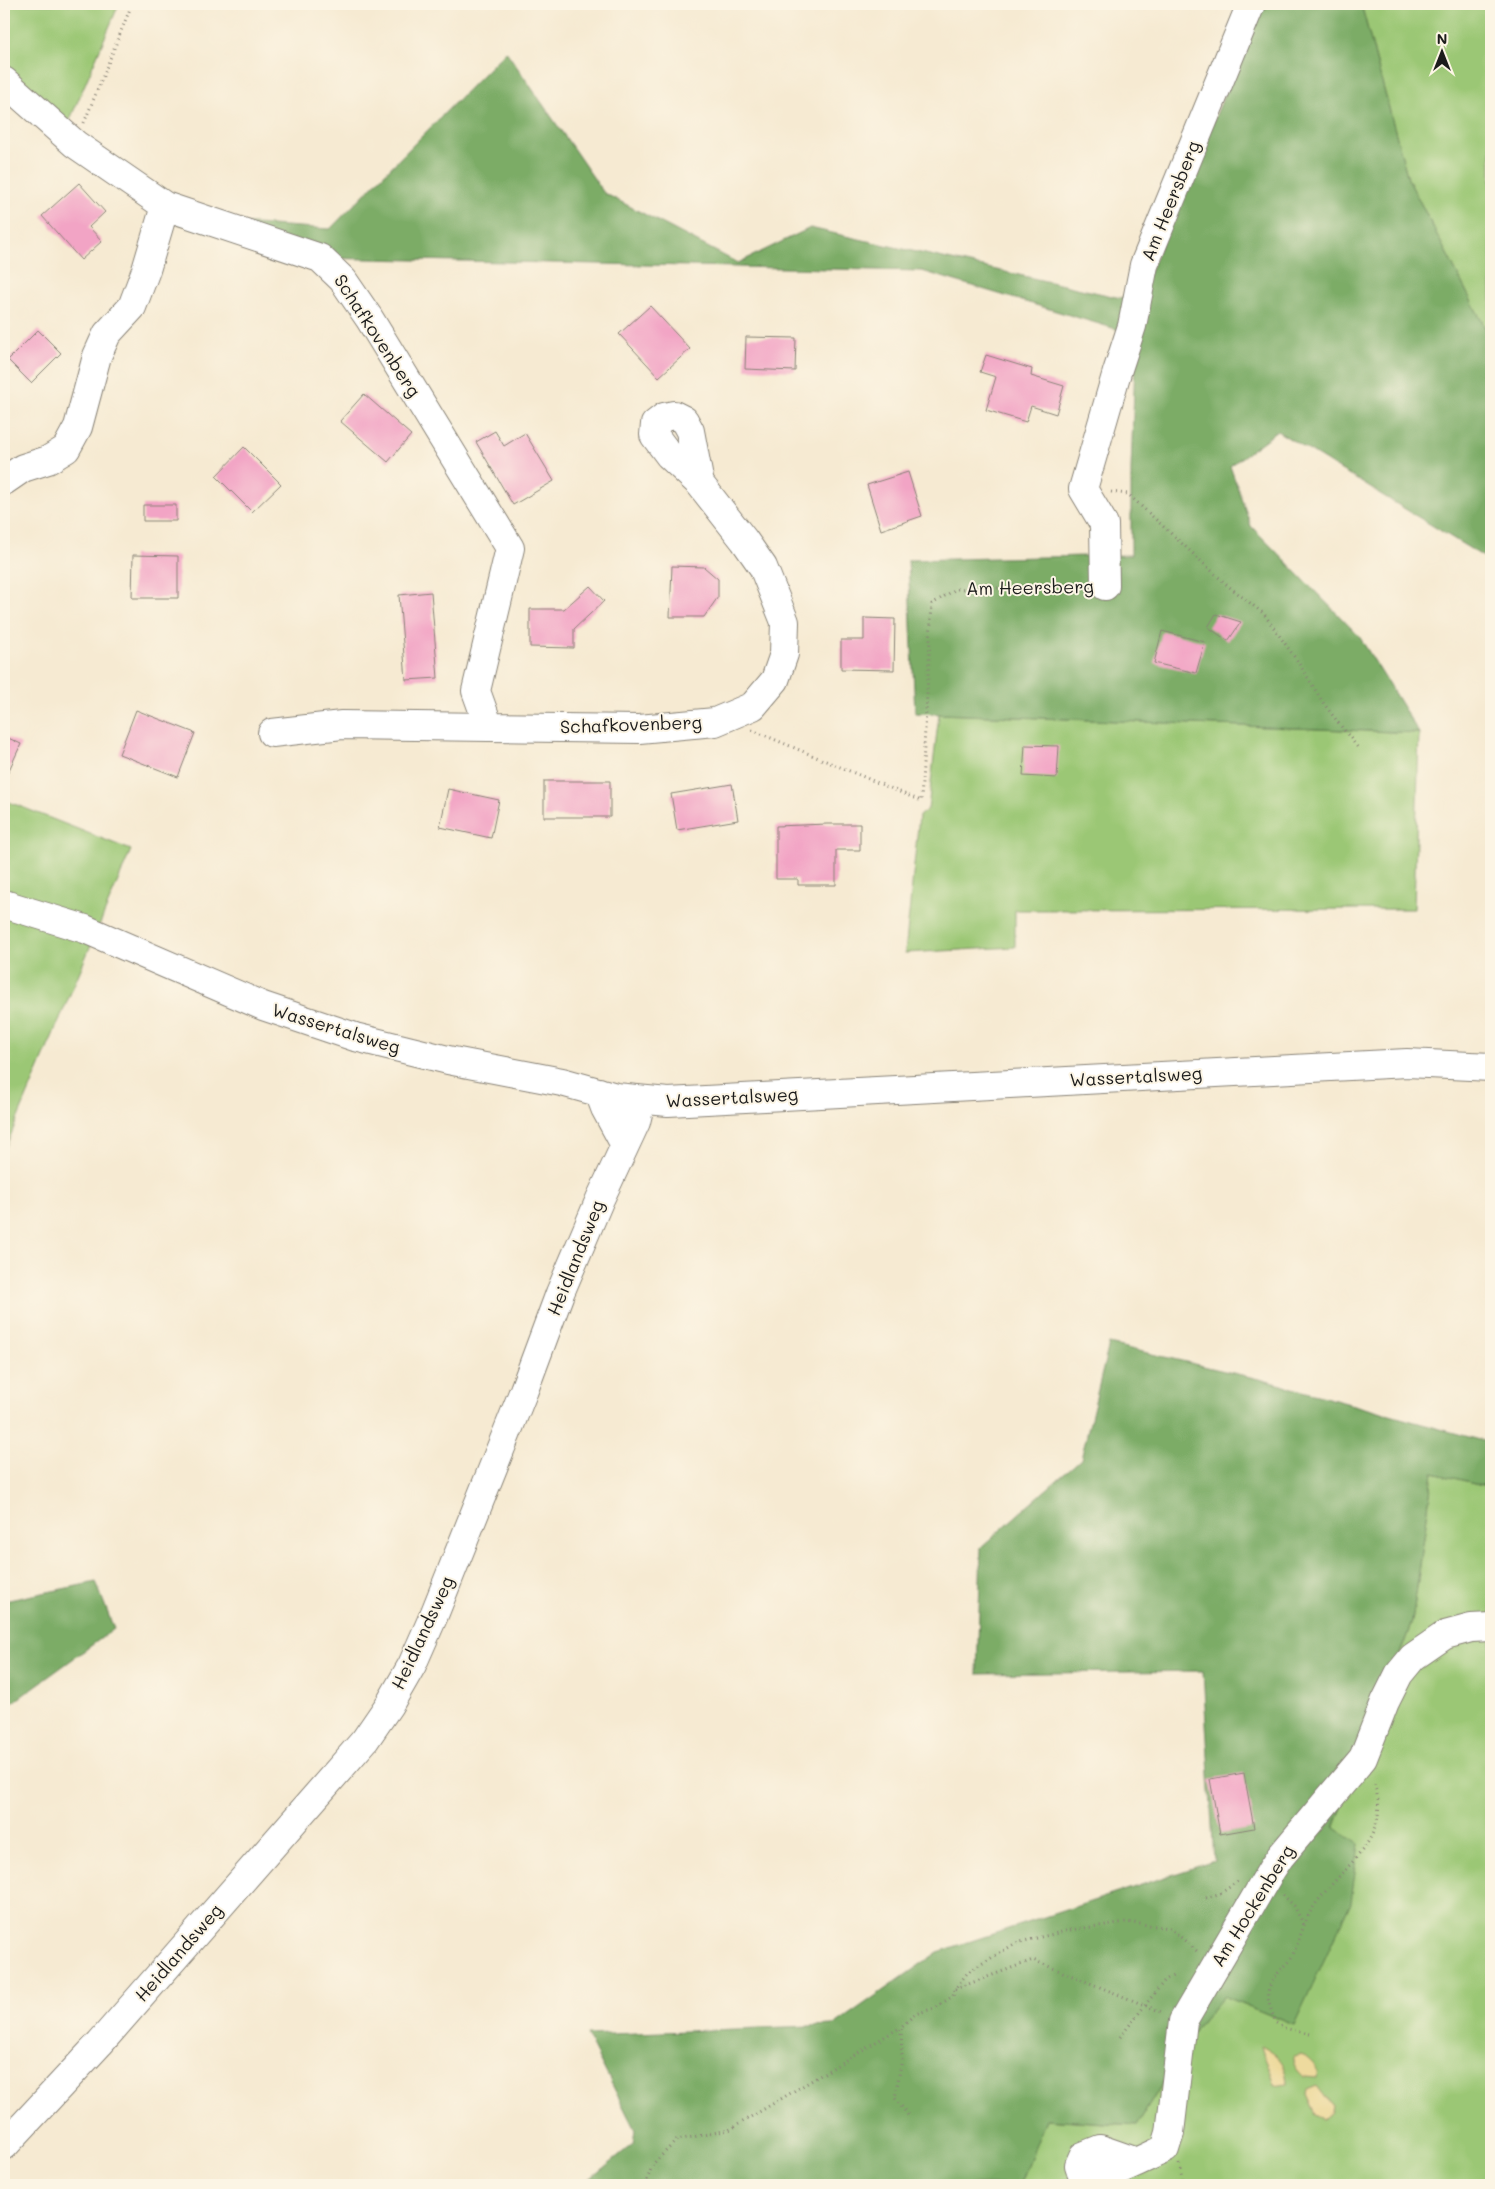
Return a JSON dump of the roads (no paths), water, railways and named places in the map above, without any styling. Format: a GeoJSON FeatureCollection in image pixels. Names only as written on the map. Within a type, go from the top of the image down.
{"type":"FeatureCollection","features":[{"type":"Feature","properties":{"kind":"street","name":"Am Heersberg"},"geometry":{"type":"LineString","coordinates":[[1105,586],[1104,524],[1083,489],[1132,326],[1144,265],[1251,4]]}},
{"type":"Feature","properties":{"kind":"street","name":"Schafkovenberg"},"geometry":{"type":"LineString","coordinates":[[4,80],[75,144],[165,206],[320,258],[343,280],[369,318],[510,548],[476,691],[489,727]]}},
{"type":"Feature","properties":{"kind":"street"},"geometry":{"type":"LineString","coordinates":[[4,481],[22,468],[48,460],[66,449],[78,427],[97,356],[107,334],[132,306],[146,270],[165,206]]}},
{"type":"Feature","properties":{"kind":"street","name":"Schafkovenberg"},"geometry":{"type":"LineString","coordinates":[[272,733],[342,725],[640,729],[715,722],[753,706],[775,680],[784,654],[785,622],[763,567],[700,484]]}},
{"type":"Feature","properties":{"kind":"street","name":"Wassertalsweg"},"geometry":{"type":"LineString","coordinates":[[4,904],[85,929],[263,1006],[355,1038],[448,1060],[562,1082],[616,1097],[641,1101],[668,1102],[1407,1063],[1491,1067]]}},
{"type":"Feature","properties":{"kind":"street"},"geometry":{"type":"LineString","coordinates":[[599,1092],[605,1108],[625,1145]]}},
{"type":"Feature","properties":{"kind":"street","name":"Heidlandsweg"},"geometry":{"type":"LineString","coordinates":[[4,2146],[100,2043],[365,1740],[389,1705],[412,1664],[434,1615],[524,1390],[560,1293],[636,1122],[641,1101]]}},
{"type":"Feature","properties":{"kind":"street","name":"Am Hockenberg"},"geometry":{"type":"LineString","coordinates":[[1136,2162],[1165,2149],[1170,2133],[1183,2021],[1280,1857],[1363,1758],[1385,1702],[1399,1674],[1413,1657],[1445,1635],[1471,1628],[1491,1627]]}}]}
